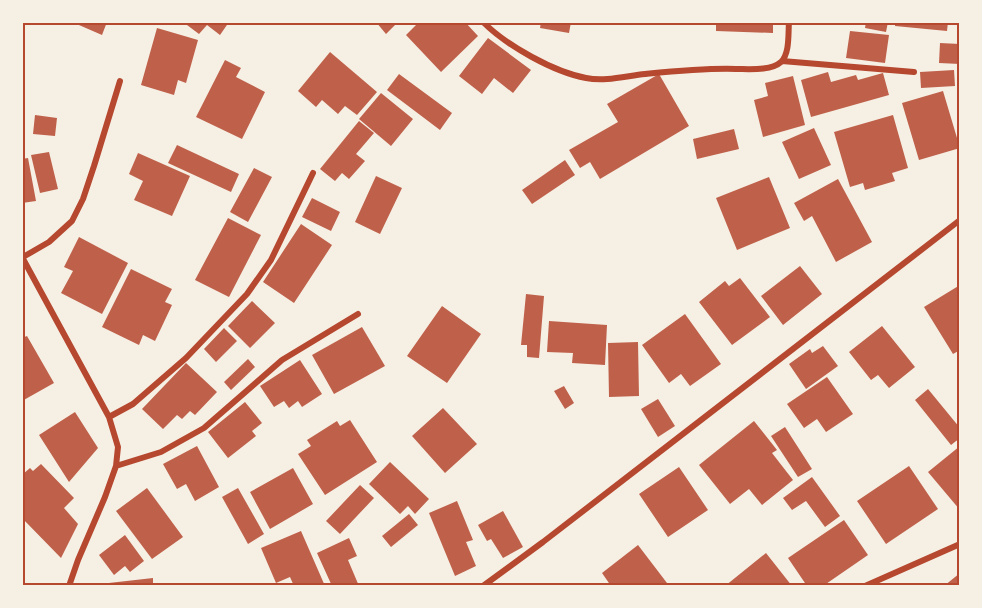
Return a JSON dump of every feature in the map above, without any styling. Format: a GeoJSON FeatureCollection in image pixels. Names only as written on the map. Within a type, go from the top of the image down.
{"type":"FeatureCollection","features":[{"type":"Feature","properties":{"kind":"street"},"geometry":{"type":"LineString","coordinates":[[483,22],[510,43],[540,61],[588,79],[712,68],[766,68],[782,61],[914,72]]}},
{"type":"Feature","properties":{"kind":"street"},"geometry":{"type":"LineString","coordinates":[[782,61],[787,51],[789,22]]}},
{"type":"Feature","properties":{"kind":"street"},"geometry":{"type":"LineString","coordinates":[[69,585],[116,466],[118,447],[109,417],[22,257],[49,242],[72,221],[83,199],[120,81]]}},
{"type":"Feature","properties":{"kind":"street"},"geometry":{"type":"LineString","coordinates":[[109,417],[133,404],[186,358],[248,294],[271,260],[313,173]]}},
{"type":"Feature","properties":{"kind":"street"},"geometry":{"type":"LineString","coordinates":[[483,585],[562,528],[960,220]]}},
{"type":"Feature","properties":{"kind":"street"},"geometry":{"type":"LineString","coordinates":[[116,466],[161,452],[197,432],[282,360],[358,314]]}},
{"type":"Feature","properties":{"kind":"street"},"geometry":{"type":"LineString","coordinates":[[865,585],[960,544]]}},
{"type":"Feature","properties":{"kind":"building"},"geometry":{"type":"Polygon","coordinates":[[[72,22],[107,22],[102,35],[72,22]]]}},
{"type":"Feature","properties":{"kind":"building"},"geometry":{"type":"Polygon","coordinates":[[[183,22],[229,22],[220,35],[207,25],[199,34],[183,22]]]}},
{"type":"Feature","properties":{"kind":"building"},"geometry":{"type":"Polygon","coordinates":[[[376,22],[398,22],[386,34],[376,22]]]}},
{"type":"Feature","properties":{"kind":"building"},"geometry":{"type":"Polygon","coordinates":[[[419,22],[465,22],[478,36],[441,72],[406,35],[419,22]]]}},
{"type":"Feature","properties":{"kind":"building"},"geometry":{"type":"Polygon","coordinates":[[[541,22],[571,22],[569,33],[540,28],[541,22]]]}},
{"type":"Feature","properties":{"kind":"building"},"geometry":{"type":"Polygon","coordinates":[[[716,22],[773,22],[773,33],[716,31],[716,22]]]}},
{"type":"Feature","properties":{"kind":"building"},"geometry":{"type":"Polygon","coordinates":[[[866,22],[888,22],[886,32],[865,28],[866,22]]]}},
{"type":"Feature","properties":{"kind":"building"},"geometry":{"type":"Polygon","coordinates":[[[895,22],[948,22],[947,31],[895,26],[895,22]]]}},
{"type":"Feature","properties":{"kind":"building"},"geometry":{"type":"Polygon","coordinates":[[[157,28],[198,40],[186,83],[178,80],[174,95],[141,85],[157,28]]]}},
{"type":"Feature","properties":{"kind":"building"},"geometry":{"type":"Polygon","coordinates":[[[850,31],[889,35],[885,63],[846,58],[850,31]]]}},
{"type":"Feature","properties":{"kind":"building"},"geometry":{"type":"Polygon","coordinates":[[[488,38],[531,70],[513,93],[494,78],[482,94],[459,76],[488,38]]]}},
{"type":"Feature","properties":{"kind":"building"},"geometry":{"type":"Polygon","coordinates":[[[940,43],[960,44],[960,64],[939,63],[940,43]]]}},
{"type":"Feature","properties":{"kind":"building"},"geometry":{"type":"Polygon","coordinates":[[[330,52],[377,92],[357,115],[345,106],[338,114],[322,100],[316,107],[298,91],[330,52]]]}},
{"type":"Feature","properties":{"kind":"building"},"geometry":{"type":"Polygon","coordinates":[[[225,60],[241,68],[236,77],[265,92],[242,139],[196,117],[225,60]]]}},
{"type":"Feature","properties":{"kind":"building"},"geometry":{"type":"Polygon","coordinates":[[[954,70],[955,86],[921,88],[920,72],[954,70]]]}},
{"type":"Feature","properties":{"kind":"building"},"geometry":{"type":"Polygon","coordinates":[[[828,72],[831,82],[856,75],[858,80],[883,73],[889,95],[811,117],[801,80],[828,72]]]}},
{"type":"Feature","properties":{"kind":"building"},"geometry":{"type":"Polygon","coordinates":[[[399,74],[452,113],[440,130],[387,90],[399,74]]]}},
{"type":"Feature","properties":{"kind":"building"},"geometry":{"type":"Polygon","coordinates":[[[659,74],[689,126],[600,179],[590,162],[580,168],[569,150],[618,122],[607,104],[659,74]]]}},
{"type":"Feature","properties":{"kind":"building"},"geometry":{"type":"Polygon","coordinates":[[[793,76],[805,125],[763,137],[754,100],[768,96],[765,83],[793,76]]]}},
{"type":"Feature","properties":{"kind":"building"},"geometry":{"type":"Polygon","coordinates":[[[943,91],[960,148],[919,160],[902,103],[943,91]]]}},
{"type":"Feature","properties":{"kind":"building"},"geometry":{"type":"Polygon","coordinates":[[[381,93],[413,119],[391,146],[359,119],[381,93]]]}},
{"type":"Feature","properties":{"kind":"building"},"geometry":{"type":"Polygon","coordinates":[[[35,115],[57,118],[55,136],[33,134],[35,115]]]}},
{"type":"Feature","properties":{"kind":"building"},"geometry":{"type":"Polygon","coordinates":[[[893,115],[908,168],[892,173],[895,181],[865,190],[863,183],[850,187],[834,132],[893,115]]]}},
{"type":"Feature","properties":{"kind":"building"},"geometry":{"type":"Polygon","coordinates":[[[359,121],[374,133],[356,154],[365,161],[349,179],[342,173],[335,181],[320,169],[359,121]]]}},
{"type":"Feature","properties":{"kind":"building"},"geometry":{"type":"Polygon","coordinates":[[[814,128],[831,165],[799,179],[782,142],[814,128]]]}},
{"type":"Feature","properties":{"kind":"building"},"geometry":{"type":"Polygon","coordinates":[[[734,129],[739,149],[697,159],[693,139],[734,129]]]}},
{"type":"Feature","properties":{"kind":"building"},"geometry":{"type":"Polygon","coordinates":[[[177,145],[239,174],[231,192],[168,163],[177,145]]]}},
{"type":"Feature","properties":{"kind":"building"},"geometry":{"type":"Polygon","coordinates":[[[49,152],[58,189],[40,193],[31,155],[49,152]]]}},
{"type":"Feature","properties":{"kind":"building"},"geometry":{"type":"Polygon","coordinates":[[[138,153],[190,176],[172,216],[134,200],[143,181],[129,174],[138,153]]]}},
{"type":"Feature","properties":{"kind":"building"},"geometry":{"type":"Polygon","coordinates":[[[28,158],[36,201],[22,203],[22,159],[28,158]]]}},
{"type":"Feature","properties":{"kind":"building"},"geometry":{"type":"Polygon","coordinates":[[[565,160],[575,175],[532,204],[522,190],[565,160]]]}},
{"type":"Feature","properties":{"kind":"building"},"geometry":{"type":"Polygon","coordinates":[[[254,168],[272,177],[248,222],[230,212],[254,168]]]}},
{"type":"Feature","properties":{"kind":"building"},"geometry":{"type":"Polygon","coordinates":[[[376,176],[402,188],[380,234],[355,222],[376,176]]]}},
{"type":"Feature","properties":{"kind":"building"},"geometry":{"type":"Polygon","coordinates":[[[769,177],[790,228],[737,250],[716,198],[769,177]]]}},
{"type":"Feature","properties":{"kind":"building"},"geometry":{"type":"Polygon","coordinates":[[[838,179],[872,242],[836,262],[812,216],[804,221],[794,203],[838,179]]]}},
{"type":"Feature","properties":{"kind":"building"},"geometry":{"type":"Polygon","coordinates":[[[312,198],[340,212],[331,231],[302,217],[312,198]]]}},
{"type":"Feature","properties":{"kind":"building"},"geometry":{"type":"Polygon","coordinates":[[[228,218],[261,235],[229,297],[195,280],[228,218]]]}},
{"type":"Feature","properties":{"kind":"building"},"geometry":{"type":"Polygon","coordinates":[[[301,224],[332,245],[294,303],[263,282],[301,224]]]}},
{"type":"Feature","properties":{"kind":"building"},"geometry":{"type":"Polygon","coordinates":[[[79,237],[128,263],[102,314],[61,293],[73,271],[64,267],[79,237]]]}},
{"type":"Feature","properties":{"kind":"building"},"geometry":{"type":"Polygon","coordinates":[[[800,266],[822,294],[783,325],[761,296],[800,266]]]}},
{"type":"Feature","properties":{"kind":"building"},"geometry":{"type":"Polygon","coordinates":[[[131,269],[172,289],[165,302],[172,305],[155,341],[143,335],[139,345],[102,327],[131,269]]]}},
{"type":"Feature","properties":{"kind":"building"},"geometry":{"type":"Polygon","coordinates":[[[740,278],[770,317],[732,345],[699,302],[725,281],[729,286],[740,278]]]}},
{"type":"Feature","properties":{"kind":"building"},"geometry":{"type":"Polygon","coordinates":[[[960,285],[960,350],[953,354],[924,307],[960,285]]]}},
{"type":"Feature","properties":{"kind":"building"},"geometry":{"type":"Polygon","coordinates":[[[526,294],[544,296],[539,358],[527,357],[527,345],[521,345],[526,294]]]}},
{"type":"Feature","properties":{"kind":"building"},"geometry":{"type":"Polygon","coordinates":[[[252,301],[275,323],[250,348],[228,326],[252,301]]]}},
{"type":"Feature","properties":{"kind":"building"},"geometry":{"type":"Polygon","coordinates":[[[442,306],[481,334],[447,383],[407,356],[442,306]]]}},
{"type":"Feature","properties":{"kind":"building"},"geometry":{"type":"Polygon","coordinates":[[[685,314],[721,364],[690,386],[681,374],[669,383],[642,345],[685,314]]]}},
{"type":"Feature","properties":{"kind":"building"},"geometry":{"type":"Polygon","coordinates":[[[549,321],[607,325],[605,365],[572,363],[573,353],[547,352],[549,321]]]}},
{"type":"Feature","properties":{"kind":"building"},"geometry":{"type":"Polygon","coordinates":[[[882,326],[915,367],[889,388],[878,375],[871,380],[849,352],[882,326]]]}},
{"type":"Feature","properties":{"kind":"building"},"geometry":{"type":"Polygon","coordinates":[[[362,327],[385,366],[334,394],[312,355],[362,327]]]}},
{"type":"Feature","properties":{"kind":"building"},"geometry":{"type":"Polygon","coordinates":[[[224,328],[237,341],[216,362],[204,349],[224,328]]]}},
{"type":"Feature","properties":{"kind":"building"},"geometry":{"type":"Polygon","coordinates":[[[27,336],[54,383],[22,401],[22,338],[27,336]]]}},
{"type":"Feature","properties":{"kind":"building"},"geometry":{"type":"Polygon","coordinates":[[[638,342],[639,396],[609,397],[608,343],[638,342]]]}},
{"type":"Feature","properties":{"kind":"building"},"geometry":{"type":"Polygon","coordinates":[[[823,346],[838,366],[806,389],[789,364],[810,349],[812,353],[823,346]]]}},
{"type":"Feature","properties":{"kind":"building"},"geometry":{"type":"Polygon","coordinates":[[[248,359],[255,367],[231,390],[224,382],[248,359]]]}},
{"type":"Feature","properties":{"kind":"building"},"geometry":{"type":"Polygon","coordinates":[[[300,360],[322,394],[302,407],[298,401],[289,408],[284,401],[274,407],[260,386],[300,360]]]}},
{"type":"Feature","properties":{"kind":"building"},"geometry":{"type":"Polygon","coordinates":[[[186,363],[217,392],[195,415],[190,411],[182,419],[177,415],[163,429],[142,409],[186,363]]]}},
{"type":"Feature","properties":{"kind":"building"},"geometry":{"type":"Polygon","coordinates":[[[827,377],[853,414],[826,432],[817,419],[804,428],[787,404],[827,377]]]}},
{"type":"Feature","properties":{"kind":"building"},"geometry":{"type":"Polygon","coordinates":[[[564,386],[574,403],[565,409],[554,391],[564,386]]]}},
{"type":"Feature","properties":{"kind":"building"},"geometry":{"type":"Polygon","coordinates":[[[928,389],[960,428],[960,438],[951,445],[915,400],[928,389]]]}},
{"type":"Feature","properties":{"kind":"building"},"geometry":{"type":"Polygon","coordinates":[[[658,399],[675,426],[658,437],[641,409],[658,399]]]}},
{"type":"Feature","properties":{"kind":"building"},"geometry":{"type":"Polygon","coordinates":[[[245,402],[262,423],[252,431],[256,436],[228,458],[208,432],[245,402]]]}},
{"type":"Feature","properties":{"kind":"building"},"geometry":{"type":"Polygon","coordinates":[[[443,408],[477,444],[445,473],[412,436],[443,408]]]}},
{"type":"Feature","properties":{"kind":"building"},"geometry":{"type":"Polygon","coordinates":[[[75,412],[98,448],[69,482],[39,435],[75,412]]]}},
{"type":"Feature","properties":{"kind":"building"},"geometry":{"type":"Polygon","coordinates":[[[350,420],[377,462],[325,495],[298,454],[311,446],[307,440],[337,421],[340,426],[350,420]]]}},
{"type":"Feature","properties":{"kind":"building"},"geometry":{"type":"Polygon","coordinates":[[[754,421],[777,450],[772,453],[793,480],[762,505],[749,489],[730,504],[699,465],[754,421]]]}},
{"type":"Feature","properties":{"kind":"building"},"geometry":{"type":"Polygon","coordinates":[[[785,427],[812,469],[798,477],[771,436],[785,427]]]}},
{"type":"Feature","properties":{"kind":"building"},"geometry":{"type":"Polygon","coordinates":[[[197,446],[219,487],[195,501],[186,484],[177,489],[163,464],[197,446]]]}},
{"type":"Feature","properties":{"kind":"building"},"geometry":{"type":"Polygon","coordinates":[[[960,446],[960,510],[928,472],[960,446]]]}},
{"type":"Feature","properties":{"kind":"building"},"geometry":{"type":"Polygon","coordinates":[[[390,462],[429,499],[415,514],[408,506],[400,514],[369,484],[390,462]]]}},
{"type":"Feature","properties":{"kind":"building"},"geometry":{"type":"Polygon","coordinates":[[[41,464],[74,498],[64,508],[78,524],[61,558],[22,518],[22,475],[30,468],[33,471],[41,464]]]}},
{"type":"Feature","properties":{"kind":"building"},"geometry":{"type":"Polygon","coordinates":[[[909,466],[938,509],[886,544],[857,501],[909,466]]]}},
{"type":"Feature","properties":{"kind":"building"},"geometry":{"type":"Polygon","coordinates":[[[679,467],[708,510],[668,537],[639,494],[679,467]]]}},
{"type":"Feature","properties":{"kind":"building"},"geometry":{"type":"Polygon","coordinates":[[[293,468],[313,504],[270,529],[250,492],[293,468]]]}},
{"type":"Feature","properties":{"kind":"building"},"geometry":{"type":"Polygon","coordinates":[[[812,477],[840,516],[825,527],[806,501],[792,510],[783,498],[812,477]]]}},
{"type":"Feature","properties":{"kind":"building"},"geometry":{"type":"Polygon","coordinates":[[[360,485],[374,498],[340,534],[326,521],[360,485]]]}},
{"type":"Feature","properties":{"kind":"building"},"geometry":{"type":"Polygon","coordinates":[[[147,488],[183,537],[152,559],[116,511],[147,488]]]}},
{"type":"Feature","properties":{"kind":"building"},"geometry":{"type":"Polygon","coordinates":[[[238,488],[264,534],[248,544],[222,497],[238,488]]]}},
{"type":"Feature","properties":{"kind":"building"},"geometry":{"type":"Polygon","coordinates":[[[457,501],[473,540],[466,542],[476,566],[455,576],[429,513],[457,501]]]}},
{"type":"Feature","properties":{"kind":"building"},"geometry":{"type":"Polygon","coordinates":[[[503,511],[523,547],[503,558],[491,539],[487,541],[478,525],[503,511]]]}},
{"type":"Feature","properties":{"kind":"building"},"geometry":{"type":"Polygon","coordinates":[[[409,514],[418,525],[391,547],[382,536],[409,514]]]}},
{"type":"Feature","properties":{"kind":"building"},"geometry":{"type":"Polygon","coordinates":[[[844,520],[868,555],[823,586],[807,586],[788,558],[844,520]]]}},
{"type":"Feature","properties":{"kind":"building"},"geometry":{"type":"Polygon","coordinates":[[[301,531],[325,586],[294,586],[290,577],[276,583],[261,548],[301,531]]]}},
{"type":"Feature","properties":{"kind":"building"},"geometry":{"type":"Polygon","coordinates":[[[125,535],[144,561],[130,572],[125,566],[114,575],[99,555],[125,535]]]}},
{"type":"Feature","properties":{"kind":"building"},"geometry":{"type":"Polygon","coordinates":[[[349,538],[357,556],[348,560],[359,586],[332,586],[317,553],[349,538]]]}},
{"type":"Feature","properties":{"kind":"building"},"geometry":{"type":"Polygon","coordinates":[[[638,545],[667,583],[663,586],[611,586],[602,573],[638,545]]]}},
{"type":"Feature","properties":{"kind":"building"},"geometry":{"type":"Polygon","coordinates":[[[766,553],[792,586],[725,586],[766,553]]]}},
{"type":"Feature","properties":{"kind":"building"},"geometry":{"type":"Polygon","coordinates":[[[960,573],[960,586],[944,586],[960,573]]]}},
{"type":"Feature","properties":{"kind":"building"},"geometry":{"type":"Polygon","coordinates":[[[153,578],[153,586],[100,586],[100,584],[153,578]]]}}]}
